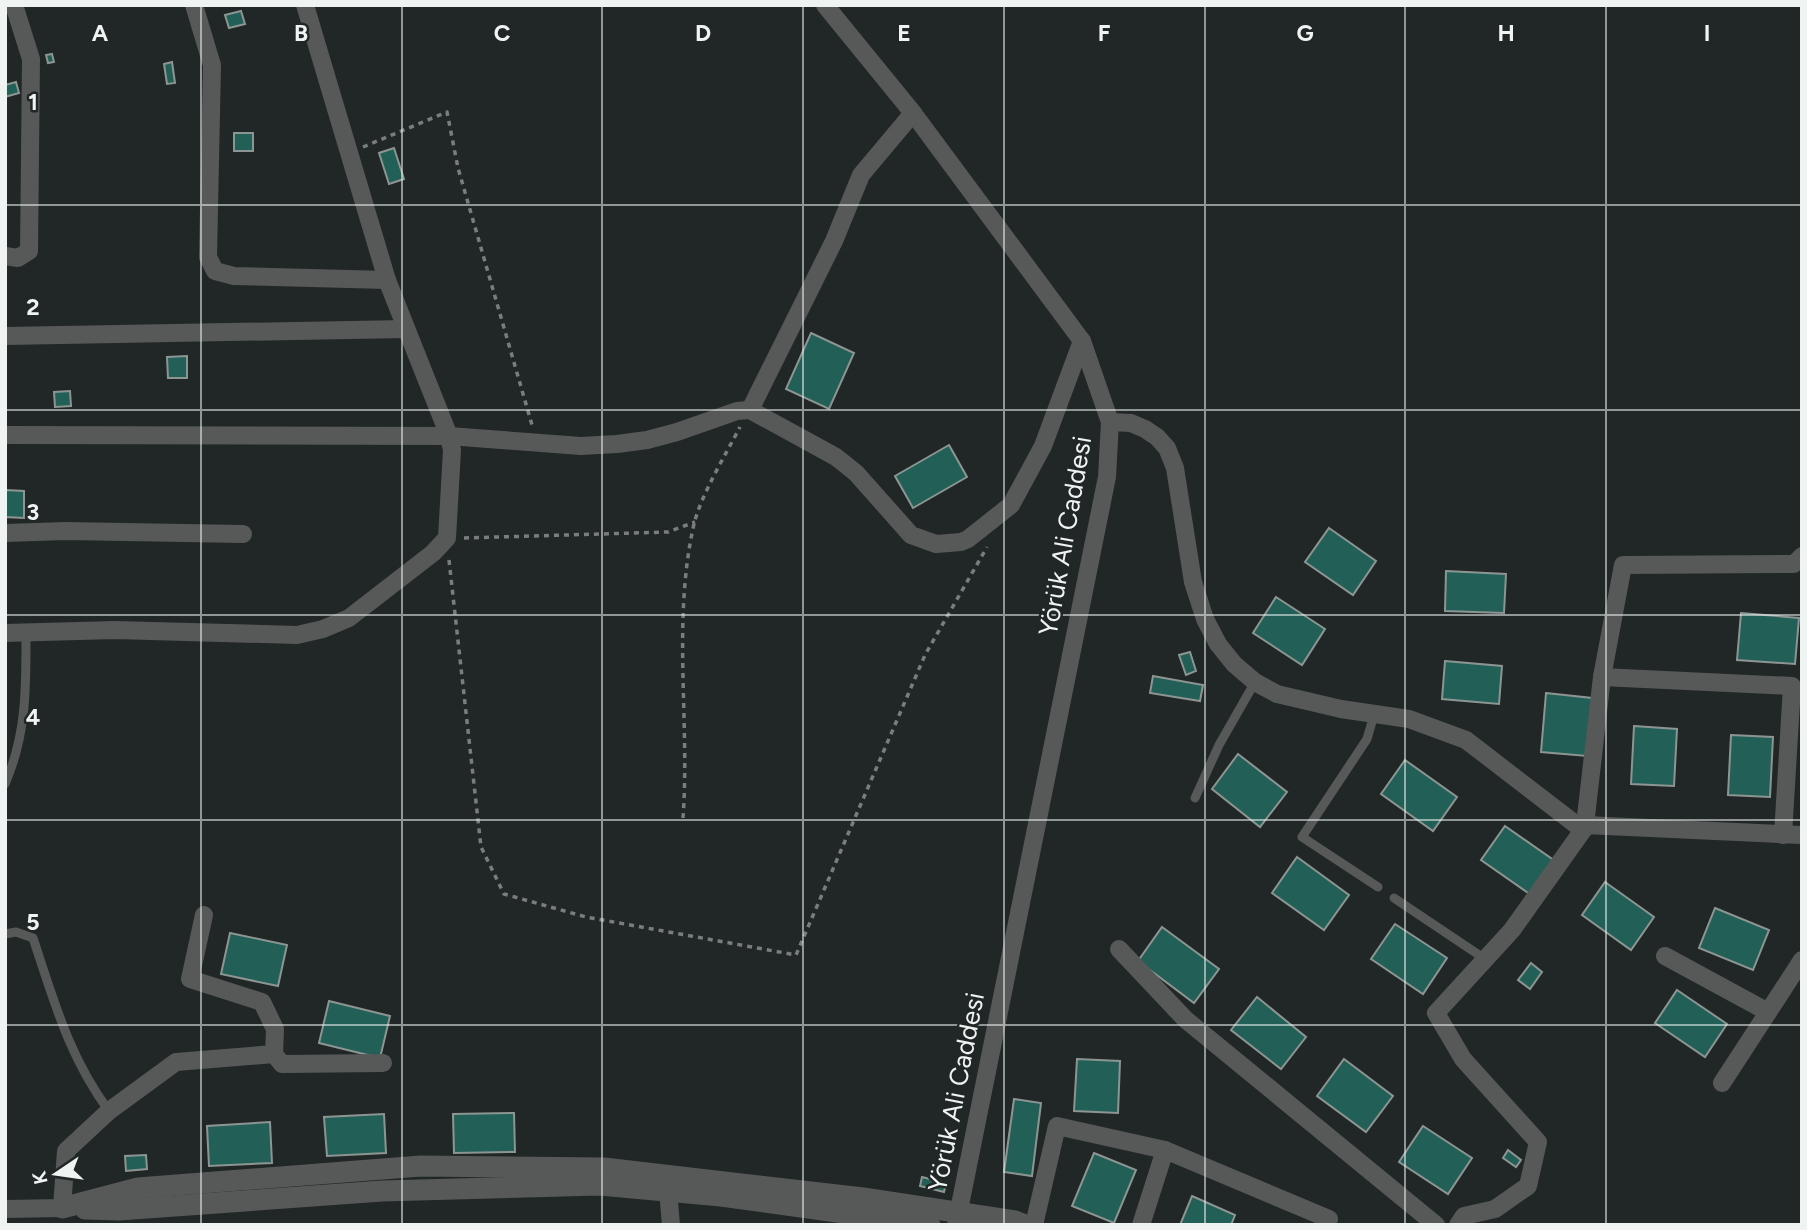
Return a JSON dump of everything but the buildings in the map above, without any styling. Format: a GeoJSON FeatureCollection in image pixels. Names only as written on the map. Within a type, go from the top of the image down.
{"type":"FeatureCollection","features":[{"type":"Feature","properties":{"kind":"street"},"geometry":{"type":"LineString","coordinates":[[5,257],[18,258],[29,251],[31,59],[14,5]]}},
{"type":"Feature","properties":{"kind":"street"},"geometry":{"type":"LineString","coordinates":[[194,5],[212,65],[208,257],[215,271],[234,276],[387,280]]}},
{"type":"Feature","properties":{"kind":"street"},"geometry":{"type":"LineString","coordinates":[[5,633],[116,630],[297,635],[323,629],[349,618],[433,553],[447,538],[452,450],[449,436],[387,280],[305,5]]}},
{"type":"Feature","properties":{"kind":"street"},"geometry":{"type":"LineString","coordinates":[[825,5],[913,113],[1082,341],[1110,422]]}},
{"type":"Feature","properties":{"kind":"street"},"geometry":{"type":"LineString","coordinates":[[750,410],[834,241],[861,175],[913,113]]}},
{"type":"Feature","properties":{"kind":"street"},"geometry":{"type":"LineString","coordinates":[[5,336],[406,329]]}},
{"type":"Feature","properties":{"kind":"street"},"geometry":{"type":"LineString","coordinates":[[5,435],[449,436],[581,446],[647,440],[737,411],[750,410],[814,443],[856,472],[911,536],[936,544],[961,542],[1011,505],[1042,446],[1082,341]]}},
{"type":"Feature","properties":{"kind":"street","name":"Yörük Ali Caddesi"},"geometry":{"type":"LineString","coordinates":[[957,1219],[1104,490],[1110,422],[1131,424],[1145,429],[1157,437],[1167,449],[1175,468],[1193,582],[1205,619],[1226,654],[1255,682],[1277,694],[1309,703],[1409,719],[1466,740],[1584,828]]}},
{"type":"Feature","properties":{"kind":"street"},"geometry":{"type":"LineString","coordinates":[[5,533],[66,531],[243,534]]}},
{"type":"Feature","properties":{"kind":"street"},"geometry":{"type":"LineString","coordinates":[[1458,1225],[1464,1216],[1495,1209],[1528,1186],[1538,1142],[1463,1059],[1436,1013],[1512,930],[1584,828],[1602,677],[1623,565],[1794,564],[1802,556]]}},
{"type":"Feature","properties":{"kind":"street"},"geometry":{"type":"LineString","coordinates":[[1602,677],[1793,686],[1783,835]]}},
{"type":"Feature","properties":{"kind":"street"},"geometry":{"type":"LineString","coordinates":[[1584,828],[1802,835]]}},
{"type":"Feature","properties":{"kind":"street"},"geometry":{"type":"LineString","coordinates":[[204,915],[190,979],[262,1002],[275,1029],[274,1054],[282,1063],[383,1063]]}},
{"type":"Feature","properties":{"kind":"street"},"geometry":{"type":"LineString","coordinates":[[1119,949],[1185,1019],[1436,1225]]}},
{"type":"Feature","properties":{"kind":"street"},"geometry":{"type":"LineString","coordinates":[[1665,956],[1768,1012]]}},
{"type":"Feature","properties":{"kind":"street"},"geometry":{"type":"LineString","coordinates":[[1722,1083],[1802,960]]}},
{"type":"Feature","properties":{"kind":"street"},"geometry":{"type":"LineString","coordinates":[[62,1208],[66,1151],[109,1111],[176,1062],[274,1054]]}},
{"type":"Feature","properties":{"kind":"street"},"geometry":{"type":"LineString","coordinates":[[1034,1225],[1057,1126],[1165,1150],[1329,1219]]}},
{"type":"Feature","properties":{"kind":"street"},"geometry":{"type":"LineString","coordinates":[[1141,1225],[1165,1150]]}},
{"type":"Feature","properties":{"kind":"street"},"geometry":{"type":"LineString","coordinates":[[62,1208],[138,1188],[435,1167],[604,1168],[863,1198],[957,1219],[1015,1221],[1025,1225]]}},
{"type":"Feature","properties":{"kind":"street"},"geometry":{"type":"LineString","coordinates":[[5,1209],[119,1210],[382,1191],[587,1185],[668,1191],[930,1225]]}},
{"type":"Feature","properties":{"kind":"street"},"geometry":{"type":"LineString","coordinates":[[668,1191],[671,1225]]}},
{"type":"Feature","properties":{"kind":"lane"},"geometry":{"type":"LineString","coordinates":[[5,784],[17,751],[26,707],[26,633]]}},
{"type":"Feature","properties":{"kind":"lane"},"geometry":{"type":"LineString","coordinates":[[1195,798],[1219,745],[1255,682]]}},
{"type":"Feature","properties":{"kind":"lane"},"geometry":{"type":"LineString","coordinates":[[1374,715],[1367,739],[1302,837],[1378,887]]}},
{"type":"Feature","properties":{"kind":"lane"},"geometry":{"type":"LineString","coordinates":[[1394,898],[1485,959]]}},
{"type":"Feature","properties":{"kind":"lane"},"geometry":{"type":"LineString","coordinates":[[5,934],[16,932],[33,938],[69,1044],[93,1090],[109,1111]]}},
{"type":"Feature","properties":{"kind":"path"},"geometry":{"type":"LineString","coordinates":[[349,152],[447,112],[458,168],[537,444]]}},
{"type":"Feature","properties":{"kind":"path"},"geometry":{"type":"LineString","coordinates":[[683,818],[686,777],[683,599],[695,522],[719,466],[750,410]]}},
{"type":"Feature","properties":{"kind":"path"},"geometry":{"type":"LineString","coordinates":[[695,522],[668,532],[447,538],[481,847],[505,894],[586,917],[796,955],[925,655],[991,540]]}}]}
